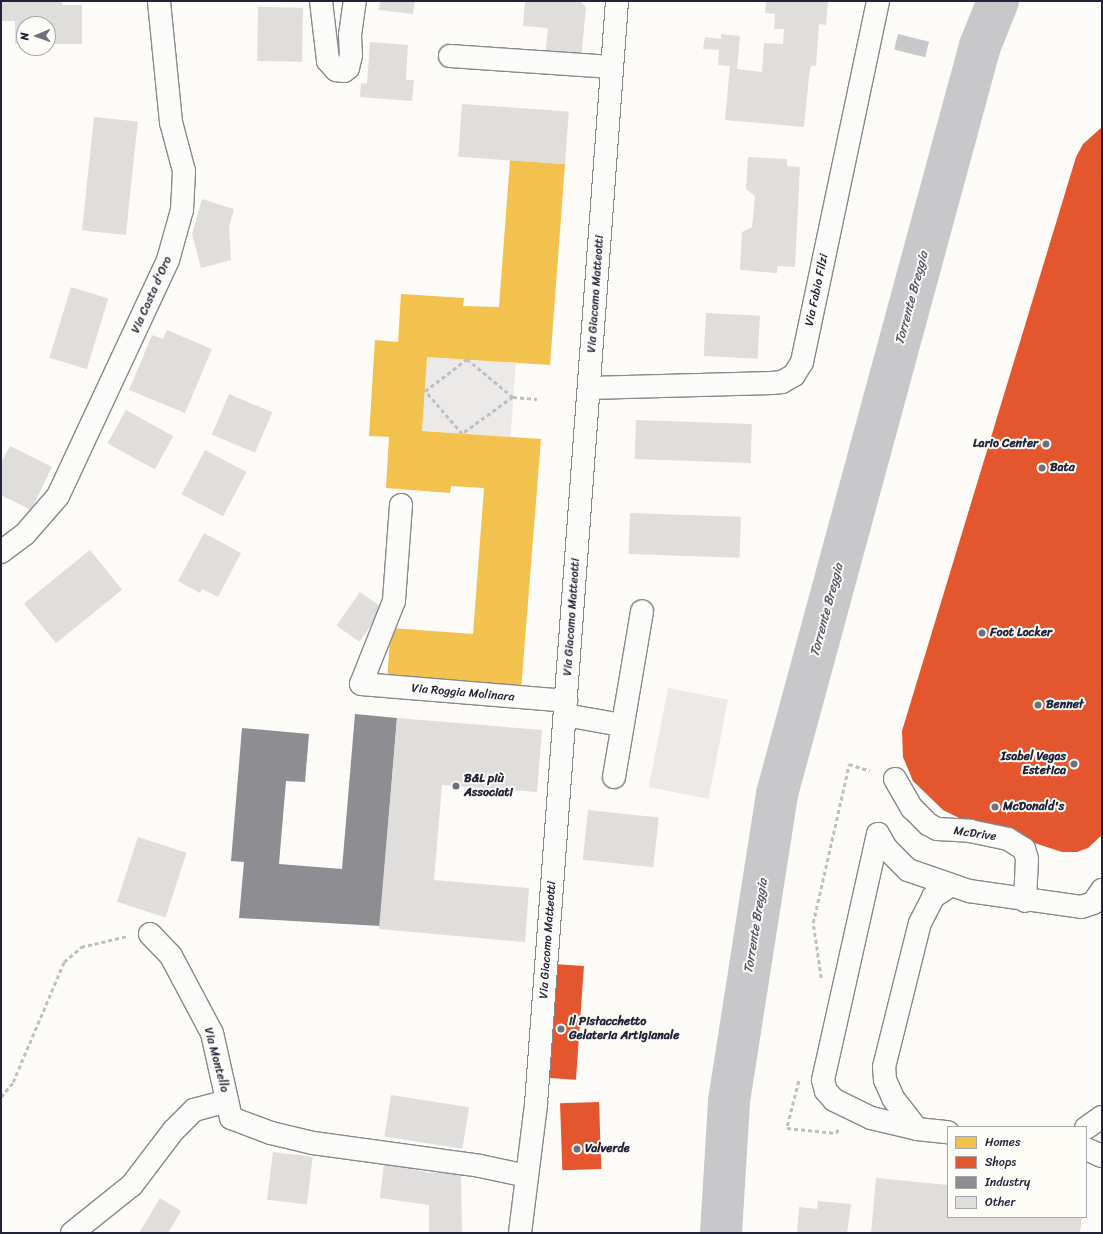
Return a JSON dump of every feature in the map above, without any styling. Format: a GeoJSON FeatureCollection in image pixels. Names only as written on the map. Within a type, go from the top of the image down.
{"type":"FeatureCollection","features":[{"type":"Feature","properties":{"kind":"street","name":"Via Costa d'Oro"},"geometry":{"type":"LineString","coordinates":[[1,552],[25,534],[58,496],[168,260],[182,210],[184,171],[171,122],[158,1]]}},
{"type":"Feature","properties":{"kind":"street"},"geometry":{"type":"LineString","coordinates":[[321,1],[328,61],[336,70],[344,71],[348,68],[351,55],[350,35],[355,1]]}},
{"type":"Feature","properties":{"kind":"street","name":"Via Giacomo Matteotti"},"geometry":{"type":"LineString","coordinates":[[520,1233],[536,1104],[618,1]]}},
{"type":"Feature","properties":{"kind":"street","name":"Via Fabio Filzi"},"geometry":{"type":"LineString","coordinates":[[589,388],[772,383],[782,382],[794,375],[802,362],[878,1]]}},
{"type":"Feature","properties":{"kind":"street"},"geometry":{"type":"LineString","coordinates":[[450,56],[612,67]]}},
{"type":"Feature","properties":{"kind":"street","name":"Via Roggia Molinara"},"geometry":{"type":"LineString","coordinates":[[401,505],[394,601],[361,684],[565,708],[622,725]]}},
{"type":"Feature","properties":{"kind":"street"},"geometry":{"type":"LineString","coordinates":[[614,776],[642,611]]}},
{"type":"Feature","properties":{"kind":"street","name":"McDrive"},"geometry":{"type":"LineString","coordinates":[[895,778],[912,808],[928,824],[937,829],[970,831],[1008,839],[1024,849],[1027,859],[1025,901]]}},
{"type":"Feature","properties":{"kind":"street"},"geometry":{"type":"LineString","coordinates":[[920,923],[919,896],[914,877],[886,848],[878,834],[823,1080],[826,1091],[834,1100],[861,1114],[917,1129],[947,1132]]}},
{"type":"Feature","properties":{"kind":"street"},"geometry":{"type":"LineString","coordinates":[[868,877],[873,869],[887,863],[950,886],[1025,901],[1081,907],[1093,903],[1102,890]]}},
{"type":"Feature","properties":{"kind":"street"},"geometry":{"type":"LineString","coordinates":[[861,1114],[884,1113],[890,1106],[889,1089],[884,1067],[920,923],[933,897],[950,886]]}},
{"type":"Feature","properties":{"kind":"street","name":"Via Montello"},"geometry":{"type":"LineString","coordinates":[[150,934],[171,956],[212,1033],[231,1118],[271,1134],[345,1149],[480,1166],[527,1176]]}},
{"type":"Feature","properties":{"kind":"street"},"geometry":{"type":"LineString","coordinates":[[889,1089],[900,1110],[917,1129]]}},
{"type":"Feature","properties":{"kind":"street"},"geometry":{"type":"LineString","coordinates":[[72,1233],[132,1185],[173,1131],[194,1110],[227,1101]]}},
{"type":"Feature","properties":{"kind":"street"},"geometry":{"type":"LineString","coordinates":[[1087,1127],[1102,1117]]}},
{"type":"Feature","properties":{"kind":"street"},"geometry":{"type":"LineString","coordinates":[[1087,1149],[1102,1156]]}},
{"type":"Feature","properties":{"kind":"path"},"geometry":{"type":"LineString","coordinates":[[513,397],[462,434],[425,391],[467,360],[513,397],[537,399]]}},
{"type":"Feature","properties":{"kind":"path"},"geometry":{"type":"LineString","coordinates":[[821,985],[813,923],[849,764],[870,771]]}},
{"type":"Feature","properties":{"kind":"path"},"geometry":{"type":"LineString","coordinates":[[1,1097],[13,1082],[64,962],[81,947],[119,937],[150,934]]}},
{"type":"Feature","properties":{"kind":"path"},"geometry":{"type":"LineString","coordinates":[[800,1075],[788,1128],[836,1133],[861,1114]]}},
{"type":"Feature","properties":{"kind":"shaded area"},"geometry":{"type":"Polygon","coordinates":[[[898,34],[929,42],[925,57],[894,50],[898,34]]]}},
{"type":"Feature","properties":{"kind":"shaded area"},"geometry":{"type":"Polygon","coordinates":[[[427,357],[516,363],[511,437],[422,431],[427,357]]]}},
{"type":"Feature","properties":{"kind":"shaded area"},"geometry":{"type":"Polygon","coordinates":[[[668,688],[728,700],[709,799],[649,787],[668,688]]]}},
{"type":"Feature","properties":{"kind":"building: Homes"},"geometry":{"type":"Polygon","coordinates":[[[510,160],[565,164],[550,365],[427,357],[422,431],[541,439],[521,690],[387,680],[391,628],[473,634],[484,488],[451,486],[450,493],[386,488],[389,437],[369,436],[375,340],[398,342],[401,294],[464,298],[463,306],[499,307],[510,160]]]}},
{"type":"Feature","properties":{"kind":"building: Shops","name":"Lario Center"},"geometry":{"type":"Polygon","coordinates":[[[1102,127],[1102,835],[1088,848],[1077,852],[1062,852],[961,819],[943,810],[913,781],[903,757],[902,731],[1076,157],[1083,144],[1102,127]]]}},
{"type":"Feature","properties":{"kind":"building: Shops"},"geometry":{"type":"Polygon","coordinates":[[[554,964],[584,966],[576,1080],[546,1078],[554,964]]]}},
{"type":"Feature","properties":{"kind":"building: Shops"},"geometry":{"type":"Polygon","coordinates":[[[599,1102],[601,1169],[562,1170],[560,1103],[599,1102]]]}},
{"type":"Feature","properties":{"kind":"building: Industry"},"geometry":{"type":"Polygon","coordinates":[[[355,714],[397,718],[380,926],[239,918],[244,862],[231,861],[242,728],[309,734],[305,782],[286,781],[279,864],[342,869],[355,714]]]}},
{"type":"Feature","properties":{"kind":"building: Other"},"geometry":{"type":"Polygon","coordinates":[[[1,1],[62,1],[62,5],[82,5],[82,44],[56,44],[56,16],[16,16],[16,44],[15,21],[1,21],[1,1]]]}},
{"type":"Feature","properties":{"kind":"building: Other"},"geometry":{"type":"Polygon","coordinates":[[[380,1],[415,1],[413,14],[379,10],[380,1]]]}},
{"type":"Feature","properties":{"kind":"building: Other"},"geometry":{"type":"Polygon","coordinates":[[[525,1],[580,1],[586,7],[581,60],[545,57],[548,28],[523,26],[525,1]]]}},
{"type":"Feature","properties":{"kind":"building: Other"},"geometry":{"type":"Polygon","coordinates":[[[766,1],[828,1],[826,25],[819,24],[816,66],[811,66],[809,76],[804,127],[725,120],[730,66],[718,65],[719,50],[703,49],[705,37],[721,39],[721,34],[740,36],[737,69],[762,72],[764,43],[783,44],[784,29],[774,29],[775,14],[765,13],[766,1]]]}},
{"type":"Feature","properties":{"kind":"building: Other"},"geometry":{"type":"Polygon","coordinates":[[[258,7],[303,8],[302,62],[257,61],[258,7]]]}},
{"type":"Feature","properties":{"kind":"building: Other"},"geometry":{"type":"Polygon","coordinates":[[[370,42],[408,45],[406,80],[414,80],[412,101],[360,97],[361,83],[367,84],[370,42]]]}},
{"type":"Feature","properties":{"kind":"building: Other"},"geometry":{"type":"Polygon","coordinates":[[[462,104],[569,111],[565,164],[458,157],[462,104]]]}},
{"type":"Feature","properties":{"kind":"building: Other"},"geometry":{"type":"Polygon","coordinates":[[[94,117],[138,122],[126,235],[82,230],[94,117]]]}},
{"type":"Feature","properties":{"kind":"building: Other"},"geometry":{"type":"Polygon","coordinates":[[[748,157],[787,159],[787,166],[800,167],[795,267],[777,266],[777,273],[740,270],[742,232],[752,227],[755,196],[746,189],[748,157]]]}},
{"type":"Feature","properties":{"kind":"building: Other"},"geometry":{"type":"Polygon","coordinates":[[[202,199],[234,209],[229,227],[231,260],[201,268],[192,234],[202,199]]]}},
{"type":"Feature","properties":{"kind":"building: Other"},"geometry":{"type":"Polygon","coordinates":[[[71,287],[108,298],[87,369],[49,358],[71,287]]]}},
{"type":"Feature","properties":{"kind":"building: Other"},"geometry":{"type":"Polygon","coordinates":[[[706,313],[760,316],[758,359],[704,356],[706,313]]]}},
{"type":"Feature","properties":{"kind":"building: Other"},"geometry":{"type":"Polygon","coordinates":[[[167,330],[212,349],[185,413],[129,390],[152,335],[163,339],[167,330]]]}},
{"type":"Feature","properties":{"kind":"building: Other"},"geometry":{"type":"Polygon","coordinates":[[[229,394],[272,412],[255,453],[212,435],[229,394]]]}},
{"type":"Feature","properties":{"kind":"building: Other"},"geometry":{"type":"Polygon","coordinates":[[[126,410],[173,436],[155,469],[108,443],[126,410]]]}},
{"type":"Feature","properties":{"kind":"building: Other"},"geometry":{"type":"Polygon","coordinates":[[[636,420],[752,424],[751,463],[635,459],[636,420]]]}},
{"type":"Feature","properties":{"kind":"building: Other"},"geometry":{"type":"Polygon","coordinates":[[[10,446],[52,467],[31,510],[1,495],[1,463],[10,446]]]}},
{"type":"Feature","properties":{"kind":"building: Other"},"geometry":{"type":"Polygon","coordinates":[[[205,450],[246,472],[223,516],[182,494],[205,450]]]}},
{"type":"Feature","properties":{"kind":"building: Other"},"geometry":{"type":"Polygon","coordinates":[[[630,513],[741,517],[740,558],[629,554],[630,513]]]}},
{"type":"Feature","properties":{"kind":"building: Other"},"geometry":{"type":"Polygon","coordinates":[[[204,533],[241,553],[218,597],[202,589],[200,593],[178,581],[204,533]]]}},
{"type":"Feature","properties":{"kind":"building: Other"},"geometry":{"type":"Polygon","coordinates":[[[90,550],[122,590],[56,643],[24,603],[90,550]]]}},
{"type":"Feature","properties":{"kind":"building: Other"},"geometry":{"type":"Polygon","coordinates":[[[360,592],[383,608],[359,642],[336,626],[360,592]]]}},
{"type":"Feature","properties":{"kind":"building: Other"},"geometry":{"type":"Polygon","coordinates":[[[397,718],[542,730],[537,792],[442,785],[434,880],[529,888],[525,942],[379,929],[397,718]]]}},
{"type":"Feature","properties":{"kind":"building: Other"},"geometry":{"type":"Polygon","coordinates":[[[588,810],[659,817],[653,867],[583,860],[588,810]]]}},
{"type":"Feature","properties":{"kind":"building: Other"},"geometry":{"type":"Polygon","coordinates":[[[138,837],[187,853],[165,917],[117,902],[138,837]]]}},
{"type":"Feature","properties":{"kind":"building: Other"},"geometry":{"type":"Polygon","coordinates":[[[391,1095],[469,1107],[462,1149],[384,1136],[391,1095]]]}},
{"type":"Feature","properties":{"kind":"building: Other"},"geometry":{"type":"Polygon","coordinates":[[[273,1152],[313,1157],[307,1205],[267,1200],[273,1152]]]}},
{"type":"Feature","properties":{"kind":"building: Other"},"geometry":{"type":"Polygon","coordinates":[[[384,1162],[429,1173],[461,1172],[462,1233],[429,1233],[429,1205],[380,1198],[384,1162]]]}},
{"type":"Feature","properties":{"kind":"building: Other"},"geometry":{"type":"Polygon","coordinates":[[[876,1178],[947,1185],[947,1218],[1082,1218],[1080,1233],[871,1233],[876,1178]]]}},
{"type":"Feature","properties":{"kind":"building: Other"},"geometry":{"type":"Polygon","coordinates":[[[160,1198],[181,1211],[168,1233],[139,1233],[160,1198]]]}},
{"type":"Feature","properties":{"kind":"building: Other"},"geometry":{"type":"Polygon","coordinates":[[[818,1201],[851,1204],[847,1233],[797,1233],[799,1207],[817,1209],[818,1201]]]}},
{"type":"Feature","properties":{"kind":"waterway","name":"Torrente Breggia"},"geometry":{"type":"LineString","coordinates":[[721,1233],[729,1101],[777,794],[980,46],[998,1]]}},
{"type":"Feature","properties":{"kind":"place","name":"Lario Center"},"geometry":{"type":"Point","coordinates":[1046,444]}},
{"type":"Feature","properties":{"kind":"place","name":"Bata"},"geometry":{"type":"Point","coordinates":[1042,468]}},
{"type":"Feature","properties":{"kind":"place","name":"Foot Locker"},"geometry":{"type":"Point","coordinates":[982,633]}},
{"type":"Feature","properties":{"kind":"place","name":"Bennet"},"geometry":{"type":"Point","coordinates":[1038,705]}},
{"type":"Feature","properties":{"kind":"place","name":"Isabel Vegas Estetica"},"geometry":{"type":"Point","coordinates":[1074,764]}},
{"type":"Feature","properties":{"kind":"place","name":"B&L più Associati"},"geometry":{"type":"Point","coordinates":[456,786]}},
{"type":"Feature","properties":{"kind":"place","name":"McDonald's"},"geometry":{"type":"Point","coordinates":[995,807]}},
{"type":"Feature","properties":{"kind":"place","name":"il Pistacchetto Gelateria Artigianale"},"geometry":{"type":"Point","coordinates":[561,1029]}},
{"type":"Feature","properties":{"kind":"place","name":"Valverde"},"geometry":{"type":"Point","coordinates":[577,1149]}}]}
